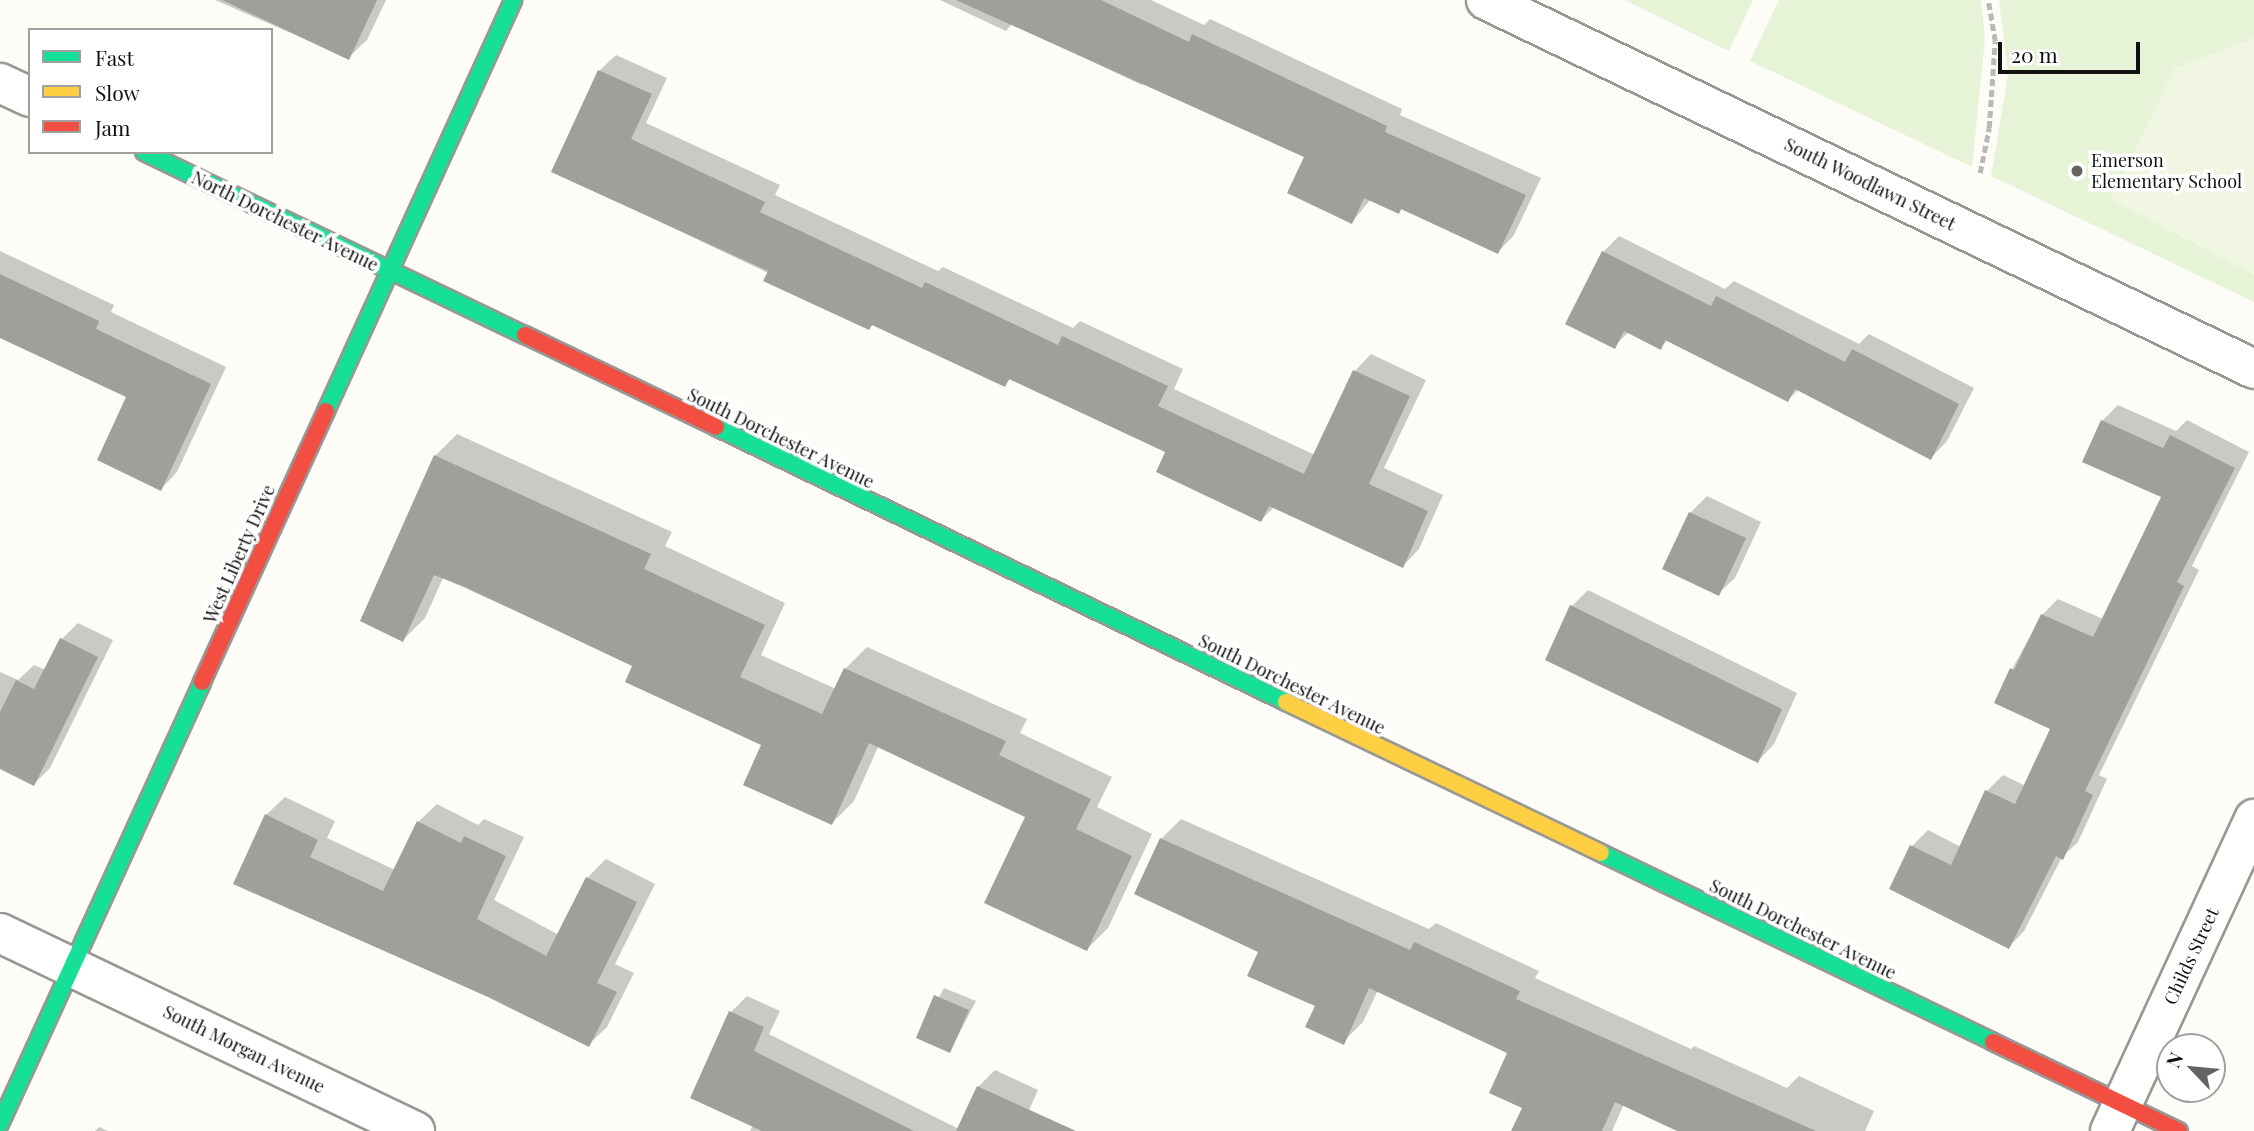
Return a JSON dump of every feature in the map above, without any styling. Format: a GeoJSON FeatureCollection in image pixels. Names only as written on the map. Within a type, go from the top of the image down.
{"type":"FeatureCollection","features":[{"type":"Feature","properties":{"kind":"street","name":"West Liberty Drive"},"geometry":{"type":"LineString","coordinates":[[0,1124],[513,0]]}},
{"type":"Feature","properties":{"kind":"street","name":"South Woodlawn Street"},"geometry":{"type":"LineString","coordinates":[[1486,0],[2254,369]]}},
{"type":"Feature","properties":{"kind":"street"},"geometry":{"type":"LineString","coordinates":[[0,83],[28,96]]}},
{"type":"Feature","properties":{"kind":"street","name":"North Dorchester Avenue"},"geometry":{"type":"LineString","coordinates":[[148,154],[388,271]]}},
{"type":"Feature","properties":{"kind":"street","name":"South Dorchester Avenue"},"geometry":{"type":"LineString","coordinates":[[388,271],[2117,1118],[2179,1131]]}},
{"type":"Feature","properties":{"kind":"street","name":"Childs Street"},"geometry":{"type":"LineString","coordinates":[[2117,1118],[2254,819]]}},
{"type":"Feature","properties":{"kind":"street","name":"South Morgan Avenue"},"geometry":{"type":"LineString","coordinates":[[0,933],[415,1131]]}},
{"type":"Feature","properties":{"kind":"path"},"geometry":{"type":"LineString","coordinates":[[1980,173],[1989,128],[1995,41],[1988,0]]}},
{"type":"Feature","properties":{"kind":"green space"},"geometry":{"type":"Polygon","coordinates":[[[1624,0],[1753,0],[1729,51],[1624,0]]]}},
{"type":"Feature","properties":{"kind":"green space"},"geometry":{"type":"Polygon","coordinates":[[[1779,0],[1981,0],[1985,39],[1972,167],[1750,61],[1779,0]]]}},
{"type":"Feature","properties":{"kind":"green space"},"geometry":{"type":"Polygon","coordinates":[[[1999,0],[2254,0],[2254,302],[1991,176],[2008,74],[1999,0]]]}},
{"type":"Feature","properties":{"kind":"green space"},"geometry":{"type":"Polygon","coordinates":[[[2254,38],[2254,275],[2111,199],[2175,68],[2254,38]]]}},
{"type":"Feature","properties":{"kind":"building"},"geometry":{"type":"Polygon","coordinates":[[[222,0],[377,0],[349,60],[222,0]]]}},
{"type":"Feature","properties":{"kind":"building"},"geometry":{"type":"Polygon","coordinates":[[[956,0],[1101,0],[1189,42],[1192,34],[1387,126],[1385,132],[1526,195],[1498,254],[1401,209],[1399,214],[1364,198],[1352,224],[1287,193],[1304,157],[956,0]]]}},
{"type":"Feature","properties":{"kind":"building"},"geometry":{"type":"Polygon","coordinates":[[[598,70],[652,94],[631,139],[765,202],[760,212],[922,288],[925,282],[1058,345],[1062,336],[1168,386],[1158,406],[1304,474],[1353,370],[1410,396],[1369,484],[1428,511],[1403,568],[1269,506],[1261,522],[1156,472],[1165,452],[1009,379],[1005,387],[872,325],[869,330],[763,281],[768,271],[551,172],[598,70]]]}},
{"type":"Feature","properties":{"kind":"building"},"geometry":{"type":"Polygon","coordinates":[[[1602,251],[1711,306],[1716,296],[1845,362],[1852,349],[1959,404],[1931,460],[1795,389],[1788,402],[1665,340],[1661,350],[1624,331],[1615,349],[1565,324],[1602,251]]]}},
{"type":"Feature","properties":{"kind":"building"},"geometry":{"type":"Polygon","coordinates":[[[0,274],[99,321],[96,329],[211,384],[161,491],[97,460],[126,397],[0,338],[0,274]]]}},
{"type":"Feature","properties":{"kind":"building"},"geometry":{"type":"Polygon","coordinates":[[[2101,420],[2163,448],[2170,435],[2235,468],[2177,582],[2184,586],[2085,791],[2093,795],[2063,860],[2056,856],[2009,949],[1889,889],[1910,845],[1951,865],[1985,790],[2015,804],[2050,729],[1994,703],[2010,668],[2014,670],[2041,614],[2093,637],[2161,497],[2082,462],[2101,420]]]}},
{"type":"Feature","properties":{"kind":"building"},"geometry":{"type":"Polygon","coordinates":[[[434,455],[651,554],[644,569],[765,625],[740,677],[822,714],[844,668],[1006,741],[999,755],[1091,799],[1076,829],[1132,856],[1087,951],[984,903],[1025,817],[869,743],[832,825],[743,785],[761,745],[625,682],[632,666],[465,587],[434,575],[403,642],[360,621],[434,455]]]}},
{"type":"Feature","properties":{"kind":"building"},"geometry":{"type":"Polygon","coordinates":[[[1689,512],[1746,538],[1719,596],[1662,569],[1689,512]]]}},
{"type":"Feature","properties":{"kind":"building"},"geometry":{"type":"Polygon","coordinates":[[[1570,605],[1782,709],[1758,763],[1545,660],[1570,605]]]}},
{"type":"Feature","properties":{"kind":"building"},"geometry":{"type":"Polygon","coordinates":[[[60,638],[98,657],[34,786],[0,769],[0,712],[16,680],[34,689],[60,638]]]}},
{"type":"Feature","properties":{"kind":"building"},"geometry":{"type":"Polygon","coordinates":[[[265,814],[318,840],[310,857],[383,891],[417,821],[461,843],[464,836],[506,856],[477,919],[546,956],[586,877],[637,902],[597,983],[617,992],[589,1047],[488,997],[233,884],[265,814]]]}},
{"type":"Feature","properties":{"kind":"building"},"geometry":{"type":"Polygon","coordinates":[[[1160,838],[1410,950],[1414,942],[1520,991],[1516,999],[1816,1131],[1677,1131],[1615,1102],[1602,1131],[1511,1131],[1522,1108],[1489,1093],[1507,1053],[1369,988],[1344,1045],[1305,1027],[1315,1006],[1247,976],[1258,952],[1134,894],[1160,838]]]}},
{"type":"Feature","properties":{"kind":"building"},"geometry":{"type":"Polygon","coordinates":[[[934,995],[969,1010],[950,1053],[916,1038],[934,995]]]}},
{"type":"Feature","properties":{"kind":"building"},"geometry":{"type":"Polygon","coordinates":[[[729,1011],[764,1027],[754,1051],[914,1131],[762,1131],[690,1098],[729,1011]]]}},
{"type":"Feature","properties":{"kind":"building"},"geometry":{"type":"Polygon","coordinates":[[[977,1086],[1076,1131],[956,1131],[977,1086]]]}},
{"type":"Feature","properties":{"kind":"traffic: fast"},"geometry":{"type":"LineString","coordinates":[[326,411],[513,0]]}},
{"type":"Feature","properties":{"kind":"traffic: fast"},"geometry":{"type":"LineString","coordinates":[[148,154],[525,335]]}},
{"type":"Feature","properties":{"kind":"traffic: fast"},"geometry":{"type":"LineString","coordinates":[[716,427],[1286,702]]}},
{"type":"Feature","properties":{"kind":"traffic: fast"},"geometry":{"type":"LineString","coordinates":[[0,1124],[202,682]]}},
{"type":"Feature","properties":{"kind":"traffic: fast"},"geometry":{"type":"LineString","coordinates":[[1601,853],[1993,1042]]}},
{"type":"Feature","properties":{"kind":"traffic: slow"},"geometry":{"type":"LineString","coordinates":[[1286,702],[1601,853]]}},
{"type":"Feature","properties":{"kind":"traffic: jam"},"geometry":{"type":"LineString","coordinates":[[525,335],[716,427]]}},
{"type":"Feature","properties":{"kind":"traffic: jam"},"geometry":{"type":"LineString","coordinates":[[202,682],[326,411]]}},
{"type":"Feature","properties":{"kind":"traffic: jam"},"geometry":{"type":"LineString","coordinates":[[1993,1042],[2179,1131]]}},
{"type":"Feature","properties":{"kind":"place","name":"Emerson Elementary School"},"geometry":{"type":"Point","coordinates":[2077,171]}}]}
